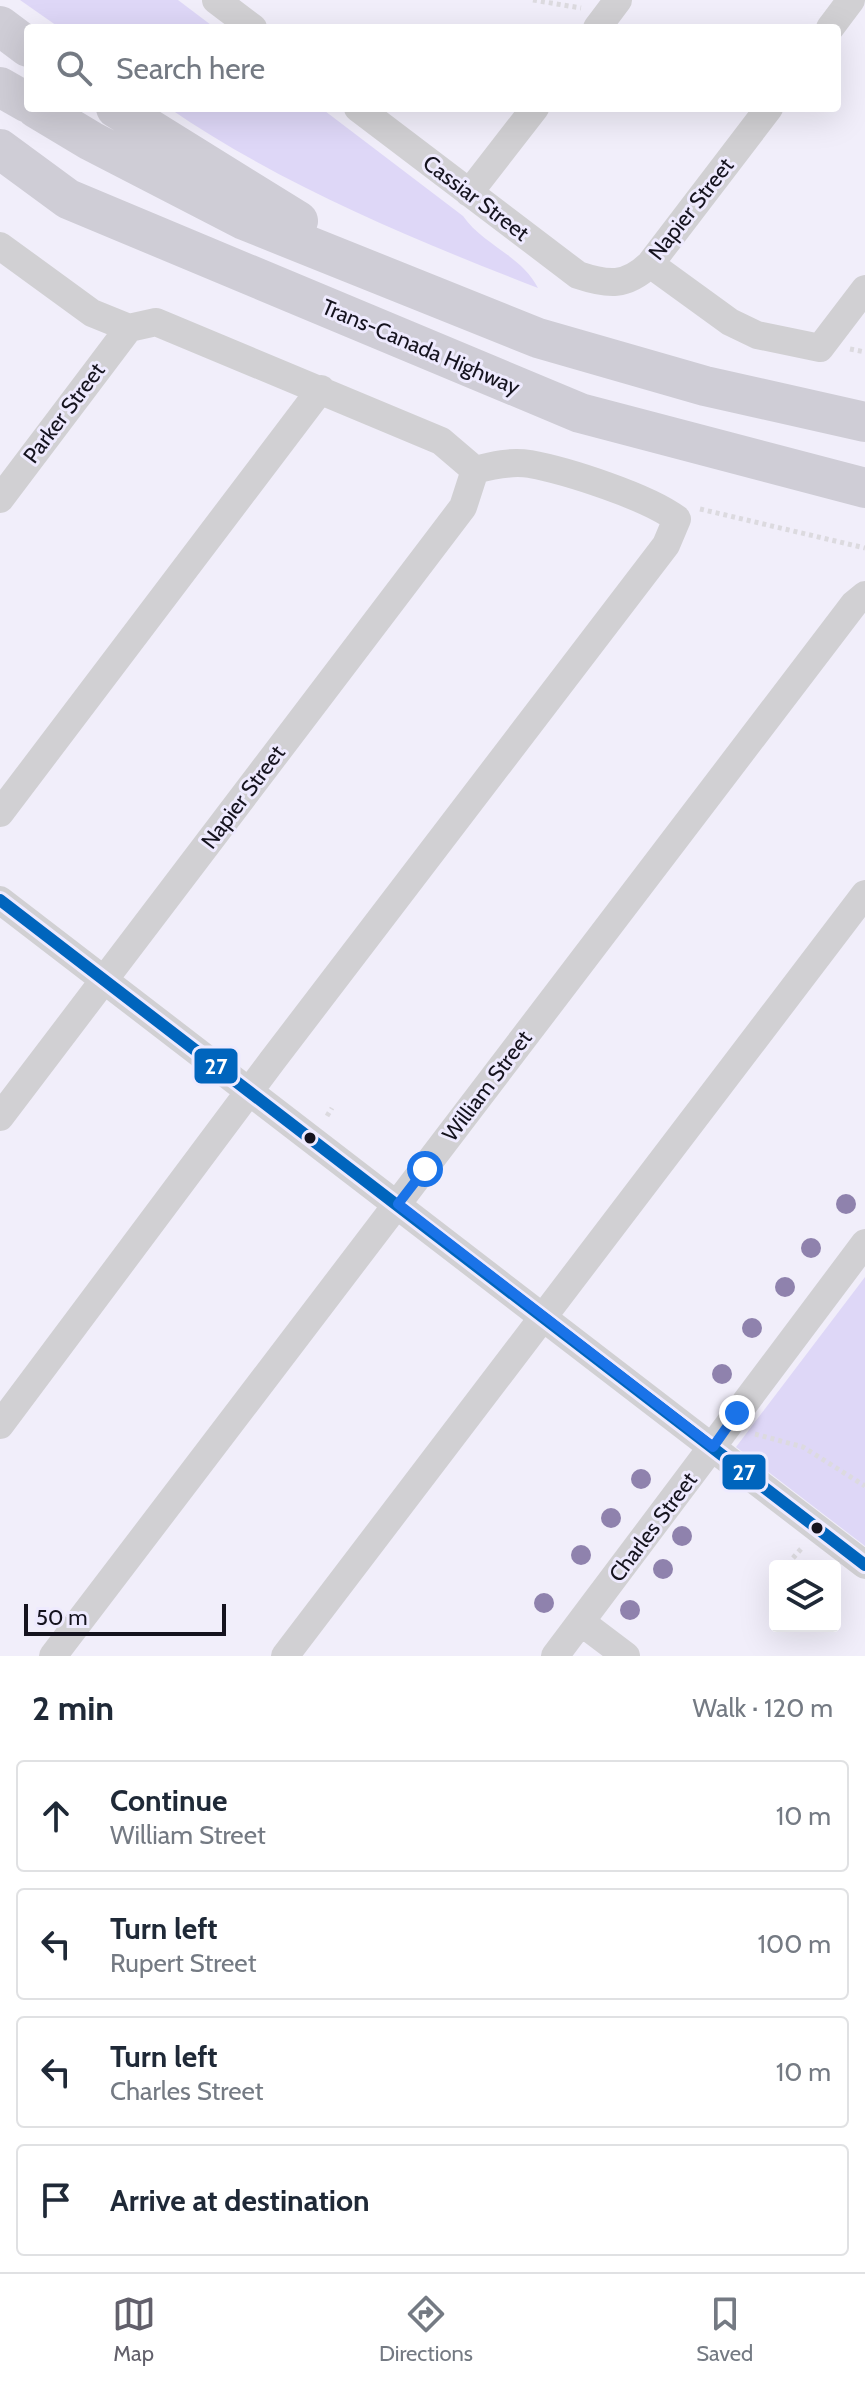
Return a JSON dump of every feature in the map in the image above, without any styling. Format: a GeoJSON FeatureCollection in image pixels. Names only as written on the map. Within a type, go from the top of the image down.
{"type":"FeatureCollection","features":[{"type":"Feature","properties":{"kind":"highway"},"geometry":{"type":"LineString","coordinates":[[0,26],[24,44]]}},
{"type":"Feature","properties":{"kind":"highway"},"geometry":{"type":"LineString","coordinates":[[0,87],[24,101]]}},
{"type":"Feature","properties":{"kind":"highway"},"geometry":{"type":"LineString","coordinates":[[43,112],[91,141],[244,220],[538,338],[705,386],[865,422]]}},
{"type":"Feature","properties":{"kind":"highway"},"geometry":{"type":"LineString","coordinates":[[123,112],[401,283]]}},
{"type":"Feature","properties":{"kind":"highway","name":"Trans-Canada Highway"},"geometry":{"type":"LineString","coordinates":[[0,149],[68,199],[580,413],[865,488]]}},
{"type":"Feature","properties":{"kind":"highway"},"geometry":{"type":"LineString","coordinates":[[0,178],[68,199]]}},
{"type":"Feature","properties":{"kind":"street"},"geometry":{"type":"LineString","coordinates":[[216,0],[248,24]]}},
{"type":"Feature","properties":{"kind":"street"},"geometry":{"type":"LineString","coordinates":[[833,24],[851,0]]}},
{"type":"Feature","properties":{"kind":"street","name":"Cassiar Street"},"geometry":{"type":"LineString","coordinates":[[363,112],[578,275],[598,282]]}},
{"type":"Feature","properties":{"kind":"street"},"geometry":{"type":"LineString","coordinates":[[469,193],[532,112]]}},
{"type":"Feature","properties":{"kind":"street","name":"Napier Street"},"geometry":{"type":"LineString","coordinates":[[598,282],[629,281],[650,264],[766,112]]}},
{"type":"Feature","properties":{"kind":"street"},"geometry":{"type":"LineString","coordinates":[[0,246],[92,313],[129,328],[156,322],[321,389],[441,441],[475,470],[500,463],[530,464],[655,503],[677,519],[666,545],[249,1091],[0,1425]]}},
{"type":"Feature","properties":{"kind":"street"},"geometry":{"type":"LineString","coordinates":[[650,264],[730,322],[757,335],[820,348],[865,289]]}},
{"type":"Feature","properties":{"kind":"street","name":"Parker Street"},"geometry":{"type":"LineString","coordinates":[[0,499],[129,328]]}},
{"type":"Feature","properties":{"kind":"street"},"geometry":{"type":"LineString","coordinates":[[0,813],[321,389]]}},
{"type":"Feature","properties":{"kind":"street","name":"Napier Street"},"geometry":{"type":"LineString","coordinates":[[0,1117],[463,507],[475,470]]}},
{"type":"Feature","properties":{"kind":"street","name":"William Street"},"geometry":{"type":"LineString","coordinates":[[53,1656],[854,604],[865,595]]}},
{"type":"Feature","properties":{"kind":"street"},"geometry":{"type":"LineString","coordinates":[[285,1656],[865,894]]}},
{"type":"Feature","properties":{"kind":"street"},"geometry":{"type":"LineString","coordinates":[[0,900],[865,1565]]}},
{"type":"Feature","properties":{"kind":"street","name":"Charles Street"},"geometry":{"type":"LineString","coordinates":[[555,1656],[865,1243]]}},
{"type":"Feature","properties":{"kind":"street"},"geometry":{"type":"LineString","coordinates":[[581,1622],[626,1656]]}},
{"type":"Feature","properties":{"kind":"path"},"geometry":{"type":"LineString","coordinates":[[533,0],[608,13]]}},
{"type":"Feature","properties":{"kind":"path"},"geometry":{"type":"LineString","coordinates":[[677,519],[703,508],[865,548]]}},
{"type":"Feature","properties":{"kind":"path"},"geometry":{"type":"LineString","coordinates":[[327,1116],[332,1108]]}},
{"type":"Feature","properties":{"kind":"path"},"geometry":{"type":"LineString","coordinates":[[755,1434],[803,1447],[865,1486]]}},
{"type":"Feature","properties":{"kind":"shaded area"},"geometry":{"type":"Polygon","coordinates":[[[20,0],[178,0],[210,24],[54,24],[20,0]]]}},
{"type":"Feature","properties":{"kind":"shaded area"},"geometry":{"type":"Polygon","coordinates":[[[175,112],[326,112],[463,216],[481,235],[522,267],[538,288],[395,230],[302,186],[175,112]]]}},
{"type":"Feature","properties":{"kind":"shaded area"},"geometry":{"type":"Polygon","coordinates":[[[865,1277],[865,1546],[736,1447],[865,1277]]]}},
{"type":"Feature","properties":{"kind":"transit line","name":"27"},"geometry":{"type":"LineString","coordinates":[[0,900],[865,1565]]}},
{"type":"Feature","properties":{"kind":"route"},"geometry":{"type":"LineString","coordinates":[[425,1169],[398,1204],[543,1318],[713,1447],[737,1413]]}}]}
